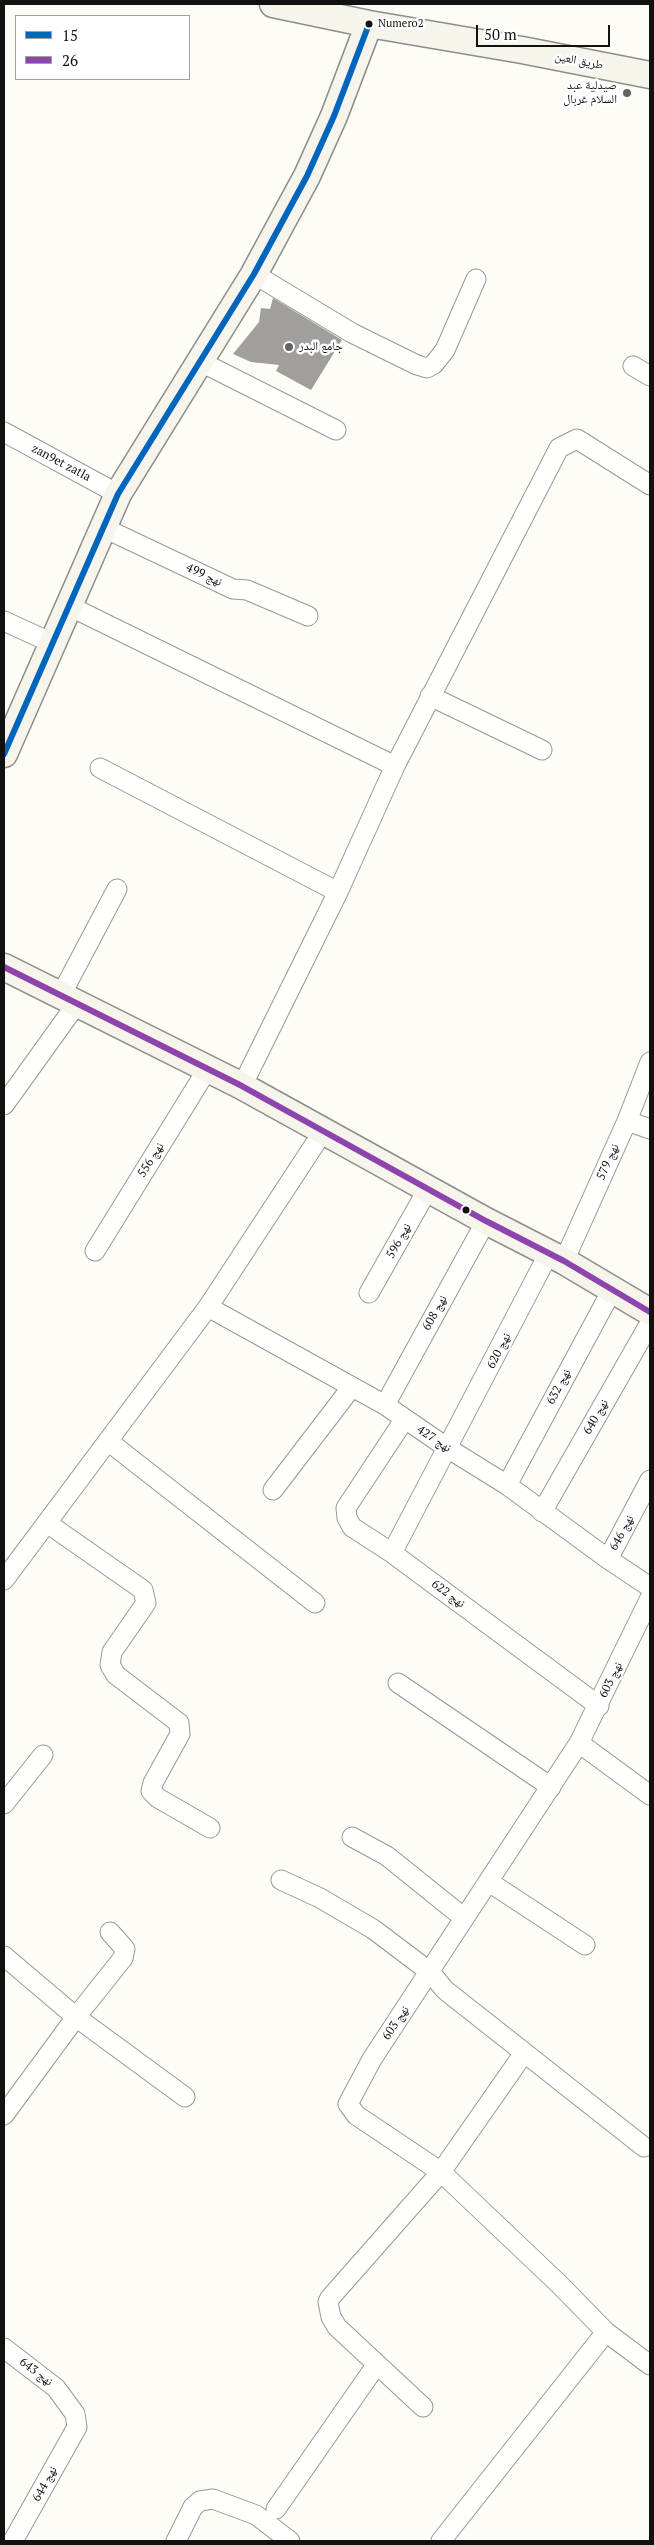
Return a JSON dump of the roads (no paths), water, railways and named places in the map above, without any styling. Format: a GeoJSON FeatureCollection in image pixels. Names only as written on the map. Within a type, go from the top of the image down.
{"type":"FeatureCollection","features":[{"type":"Feature","properties":{"kind":"main road","name":"طريق العين"},"geometry":{"type":"LineString","coordinates":[[272,4],[303,7],[369,24],[522,50],[650,75]]}},
{"type":"Feature","properties":{"kind":"main road"},"geometry":{"type":"LineString","coordinates":[[7,738],[52,643],[67,605],[118,494],[254,274],[321,148],[369,24]]}},
{"type":"Feature","properties":{"kind":"main road"},"geometry":{"type":"LineString","coordinates":[[5,970],[70,999],[242,1086],[486,1221],[557,1257],[650,1312]]}},
{"type":"Feature","properties":{"kind":"street"},"geometry":{"type":"LineString","coordinates":[[254,274],[352,332],[417,365],[427,368],[434,364],[445,350],[476,280]]}},
{"type":"Feature","properties":{"kind":"street"},"geometry":{"type":"LineString","coordinates":[[199,361],[336,430]]}},
{"type":"Feature","properties":{"kind":"street"},"geometry":{"type":"LineString","coordinates":[[633,366],[650,376]]}},
{"type":"Feature","properties":{"kind":"street","name":"zan9et zatla"},"geometry":{"type":"LineString","coordinates":[[4,432],[118,494]]}},
{"type":"Feature","properties":{"kind":"street"},"geometry":{"type":"LineString","coordinates":[[242,1086],[338,892],[395,766],[560,448],[577,439],[650,485]]}},
{"type":"Feature","properties":{"kind":"street","name":"نهج 499"},"geometry":{"type":"LineString","coordinates":[[102,527],[233,589],[247,590],[308,616]]}},
{"type":"Feature","properties":{"kind":"street"},"geometry":{"type":"LineString","coordinates":[[67,605],[395,766]]}},
{"type":"Feature","properties":{"kind":"street"},"geometry":{"type":"LineString","coordinates":[[4,621],[52,643]]}},
{"type":"Feature","properties":{"kind":"street"},"geometry":{"type":"LineString","coordinates":[[430,696],[542,750]]}},
{"type":"Feature","properties":{"kind":"street"},"geometry":{"type":"LineString","coordinates":[[100,768],[338,892]]}},
{"type":"Feature","properties":{"kind":"street"},"geometry":{"type":"LineString","coordinates":[[4,1105],[70,999],[117,889]]}},
{"type":"Feature","properties":{"kind":"street","name":"نهج 579"},"geometry":{"type":"LineString","coordinates":[[557,1257],[627,1121],[650,1062]]}},
{"type":"Feature","properties":{"kind":"street","name":"نهج 556"},"geometry":{"type":"LineString","coordinates":[[95,1252],[208,1068]]}},
{"type":"Feature","properties":{"kind":"street"},"geometry":{"type":"LineString","coordinates":[[627,1121],[650,1129]]}},
{"type":"Feature","properties":{"kind":"street"},"geometry":{"type":"LineString","coordinates":[[4,1580],[208,1307],[324,1130]]}},
{"type":"Feature","properties":{"kind":"street","name":"نهج 596"},"geometry":{"type":"LineString","coordinates":[[369,1293],[428,1189]]}},
{"type":"Feature","properties":{"kind":"street","name":"نهج 608"},"geometry":{"type":"LineString","coordinates":[[385,1405],[486,1221]]}},
{"type":"Feature","properties":{"kind":"street","name":"نهج 620"},"geometry":{"type":"LineString","coordinates":[[449,1449],[557,1257]]}},
{"type":"Feature","properties":{"kind":"street","name":"نهج 632"},"geometry":{"type":"LineString","coordinates":[[506,1485],[612,1290]]}},
{"type":"Feature","properties":{"kind":"street","name":"نهج 427"},"geometry":{"type":"LineString","coordinates":[[208,1307],[351,1388],[385,1405],[404,1420],[506,1485],[650,1587]]}},
{"type":"Feature","properties":{"kind":"street","name":"نهج 640"},"geometry":{"type":"LineString","coordinates":[[542,1512],[650,1323]]}},
{"type":"Feature","properties":{"kind":"street"},"geometry":{"type":"LineString","coordinates":[[273,1490],[351,1388]]}},
{"type":"Feature","properties":{"kind":"street","name":"نهج 622"},"geometry":{"type":"LineString","coordinates":[[404,1420],[346,1508],[347,1518],[352,1527],[392,1553],[598,1706]]}},
{"type":"Feature","properties":{"kind":"street"},"geometry":{"type":"LineString","coordinates":[[108,1440],[315,1603]]}},
{"type":"Feature","properties":{"kind":"street"},"geometry":{"type":"LineString","coordinates":[[392,1553],[449,1449]]}},
{"type":"Feature","properties":{"kind":"street","name":"نهج 646"},"geometry":{"type":"LineString","coordinates":[[608,1559],[650,1480]]}},
{"type":"Feature","properties":{"kind":"street"},"geometry":{"type":"LineString","coordinates":[[46,1523],[143,1590],[146,1602],[112,1652],[110,1665],[116,1675],[179,1723],[180,1734],[153,1783],[152,1791],[158,1798],[210,1828]]}},
{"type":"Feature","properties":{"kind":"street","name":"نهج 603"},"geometry":{"type":"LineString","coordinates":[[650,1598],[579,1743],[552,1788],[372,2059],[348,2104],[356,2115],[441,2172],[559,2284],[606,2332],[650,2365]]}},
{"type":"Feature","properties":{"kind":"street"},"geometry":{"type":"LineString","coordinates":[[398,1683],[552,1788]]}},
{"type":"Feature","properties":{"kind":"street"},"geometry":{"type":"LineString","coordinates":[[579,1743],[650,1795]]}},
{"type":"Feature","properties":{"kind":"street"},"geometry":{"type":"LineString","coordinates":[[4,1804],[43,1755]]}},
{"type":"Feature","properties":{"kind":"street"},"geometry":{"type":"LineString","coordinates":[[352,1837],[387,1856],[464,1918]]}},
{"type":"Feature","properties":{"kind":"street"},"geometry":{"type":"LineString","coordinates":[[282,1880],[320,1898],[373,1928],[430,1972],[445,1990],[644,2147]]}},
{"type":"Feature","properties":{"kind":"street"},"geometry":{"type":"LineString","coordinates":[[489,1882],[585,1945]]}},
{"type":"Feature","properties":{"kind":"street"},"geometry":{"type":"LineString","coordinates":[[4,2115],[76,2017],[125,1955],[125,1949],[110,1932]]}},
{"type":"Feature","properties":{"kind":"street"},"geometry":{"type":"LineString","coordinates":[[4,1956],[76,2017],[185,2097]]}},
{"type":"Feature","properties":{"kind":"street"},"geometry":{"type":"LineString","coordinates":[[423,2407],[337,2327],[331,2317],[328,2302],[441,2172],[524,2053]]}},
{"type":"Feature","properties":{"kind":"street"},"geometry":{"type":"LineString","coordinates":[[441,2541],[606,2332]]}},
{"type":"Feature","properties":{"kind":"street","name":"نهج 643"},"geometry":{"type":"LineString","coordinates":[[4,2348],[56,2388],[75,2414],[77,2426]]}},
{"type":"Feature","properties":{"kind":"street"},"geometry":{"type":"LineString","coordinates":[[276,2509],[377,2364]]}},
{"type":"Feature","properties":{"kind":"street","name":"نهج 644"},"geometry":{"type":"LineString","coordinates":[[21,2538],[77,2426]]}},
{"type":"Feature","properties":{"kind":"street"},"geometry":{"type":"LineString","coordinates":[[176,2541],[193,2507],[200,2501],[213,2499],[220,2500],[256,2515],[290,2541]]}},
{"type":"Feature","properties":{"kind":"place","name":"Numero2"},"geometry":{"type":"Point","coordinates":[369,24]}},
{"type":"Feature","properties":{"kind":"place","name":"صيدلية عبد السلام غربال"},"geometry":{"type":"Point","coordinates":[627,93]}},
{"type":"Feature","properties":{"kind":"place","name":"جامع البدر"},"geometry":{"type":"Point","coordinates":[289,347]}}]}
